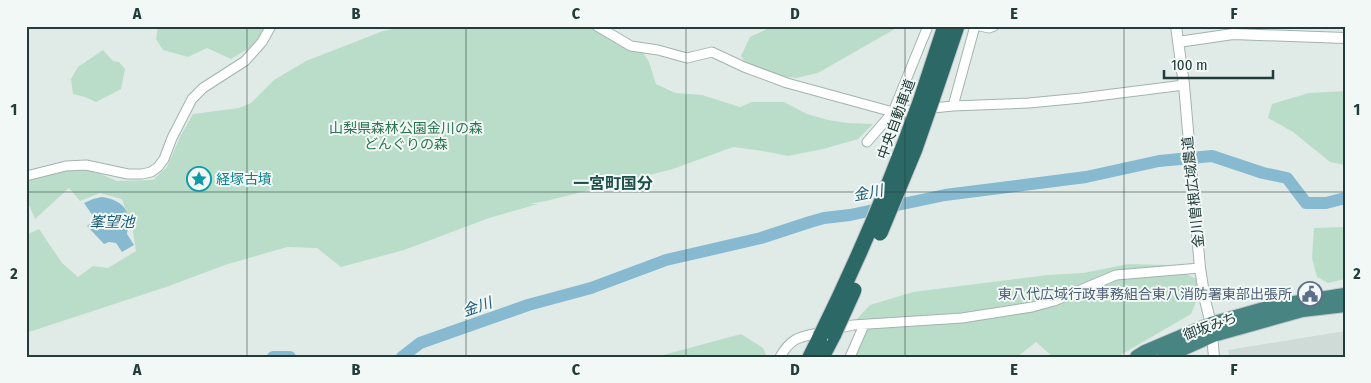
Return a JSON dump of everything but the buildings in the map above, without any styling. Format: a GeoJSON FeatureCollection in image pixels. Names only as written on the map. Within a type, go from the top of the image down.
{"type":"FeatureCollection","features":[{"type":"Feature","properties":{"kind":"highway","name":"中央自動車道"},"geometry":{"type":"LineString","coordinates":[[824,344],[847,316],[845,310],[915,149],[945,26]]}},
{"type":"Feature","properties":{"kind":"highway","name":"中央自動車道"},"geometry":{"type":"LineString","coordinates":[[824,344],[851,274],[958,26]]}},
{"type":"Feature","properties":{"kind":"highway","name":"御坂みち"},"geometry":{"type":"LineString","coordinates":[[1137,357],[1145,352],[1275,306],[1345,295]]}},
{"type":"Feature","properties":{"kind":"highway","name":"御坂みち"},"geometry":{"type":"LineString","coordinates":[[1164,357],[1212,329],[1302,310],[1345,304]]}},
{"type":"Feature","properties":{"kind":"highway"},"geometry":{"type":"LineString","coordinates":[[804,357],[807,351],[824,344],[831,357]]}},
{"type":"Feature","properties":{"kind":"street"},"geometry":{"type":"LineString","coordinates":[[26,176],[66,166],[86,165],[128,174],[151,172],[158,167],[164,158],[192,99],[203,88],[245,61],[262,42],[270,26]]}},
{"type":"Feature","properties":{"kind":"street"},"geometry":{"type":"LineString","coordinates":[[597,26],[631,46],[658,50],[687,58],[712,52],[744,67],[787,83],[892,112],[953,106],[1029,103],[1184,85]]}},
{"type":"Feature","properties":{"kind":"street"},"geometry":{"type":"LineString","coordinates":[[867,142],[892,112],[928,26]]}},
{"type":"Feature","properties":{"kind":"street"},"geometry":{"type":"LineString","coordinates":[[953,106],[975,26]]}},
{"type":"Feature","properties":{"kind":"street","name":"金川曽根広域農道"},"geometry":{"type":"LineString","coordinates":[[1176,26],[1184,85],[1200,268],[1212,329],[1214,357]]}},
{"type":"Feature","properties":{"kind":"street"},"geometry":{"type":"LineString","coordinates":[[1178,42],[1233,34],[1344,36]]}},
{"type":"Feature","properties":{"kind":"street"},"geometry":{"type":"LineString","coordinates":[[780,357],[792,340],[853,326],[962,318],[1023,308],[1054,301],[1116,275],[1200,268]]}},
{"type":"Feature","properties":{"kind":"street"},"geometry":{"type":"LineString","coordinates":[[850,357],[864,325]]}},
{"type":"Feature","properties":{"kind":"shaded area"},"geometry":{"type":"Polygon","coordinates":[[[1345,331],[1345,357],[1230,357],[1228,350],[1345,331]]]}},
{"type":"Feature","properties":{"kind":"green space"},"geometry":{"type":"Polygon","coordinates":[[[158,26],[266,26],[256,44],[231,59],[207,48],[188,57],[163,50],[156,39],[158,26]]]}},
{"type":"Feature","properties":{"kind":"green space","name":"山梨県森林公園金川の森 どんぐりの森"},"geometry":{"type":"Polygon","coordinates":[[[409,26],[593,26],[642,51],[649,62],[656,84],[675,93],[702,95],[740,107],[752,102],[784,102],[807,114],[828,120],[873,124],[858,139],[788,156],[733,147],[673,169],[530,204],[538,204],[489,218],[404,250],[341,267],[317,248],[287,247],[225,265],[169,286],[26,333],[26,235],[39,229],[62,263],[78,277],[93,266],[108,268],[136,251],[133,232],[122,199],[100,193],[80,201],[69,188],[35,219],[26,198],[26,177],[74,170],[91,170],[117,181],[153,180],[167,167],[180,137],[193,114],[239,108],[251,103],[274,80],[306,61],[383,31],[409,26]]]}},
{"type":"Feature","properties":{"kind":"green space"},"geometry":{"type":"Polygon","coordinates":[[[767,26],[900,26],[818,73],[796,78],[779,76],[745,62],[741,56],[750,37],[765,30],[767,26]]]}},
{"type":"Feature","properties":{"kind":"green space"},"geometry":{"type":"Polygon","coordinates":[[[103,50],[113,61],[119,62],[125,69],[121,89],[96,102],[73,94],[71,79],[78,67],[103,50]]]}},
{"type":"Feature","properties":{"kind":"green space"},"geometry":{"type":"Polygon","coordinates":[[[1345,91],[1345,165],[1330,162],[1293,132],[1268,118],[1272,104],[1309,93],[1345,91]]]}},
{"type":"Feature","properties":{"kind":"green space"},"geometry":{"type":"Polygon","coordinates":[[[1345,227],[1345,279],[1328,283],[1317,277],[1312,258],[1314,228],[1345,227]]]}},
{"type":"Feature","properties":{"kind":"green space"},"geometry":{"type":"Polygon","coordinates":[[[1129,264],[1166,265],[1197,279],[1196,302],[1191,314],[1117,357],[1053,357],[1036,342],[1017,357],[847,357],[855,346],[856,320],[870,305],[913,292],[1048,275],[1083,273],[1129,264]]]}},
{"type":"Feature","properties":{"kind":"green space"},"geometry":{"type":"Polygon","coordinates":[[[741,334],[763,348],[767,357],[656,357],[741,334]]]}},
{"type":"Feature","properties":{"kind":"water","name":"峯望池"},"geometry":{"type":"Polygon","coordinates":[[[102,197],[117,201],[122,205],[127,214],[127,234],[134,245],[122,252],[116,243],[109,242],[104,244],[87,226],[95,219],[84,203],[102,197]]]}},
{"type":"Feature","properties":{"kind":"waterway","name":"金川"},"geometry":{"type":"LineString","coordinates":[[402,357],[420,343],[528,305],[591,288],[666,260],[761,238],[824,218],[850,215],[945,195],[1086,177],[1159,161],[1212,156],[1263,173],[1287,178],[1306,203],[1326,203],[1345,198]]}},
{"type":"Feature","properties":{"kind":"waterway","name":"金川"},"geometry":{"type":"LineString","coordinates":[[273,357],[290,357]]}},
{"type":"Feature","properties":{"kind":"place","name":"経塚古墳"},"geometry":{"type":"Point","coordinates":[199,179]}},
{"type":"Feature","properties":{"kind":"place","name":"東八代広域行政事務組合東八消防署東部出張所"},"geometry":{"type":"Point","coordinates":[1310,294]}},
{"type":"Feature","properties":{"kind":"district","name":"一宮町国分"},"geometry":{"type":"Point","coordinates":[613,183]}}]}
